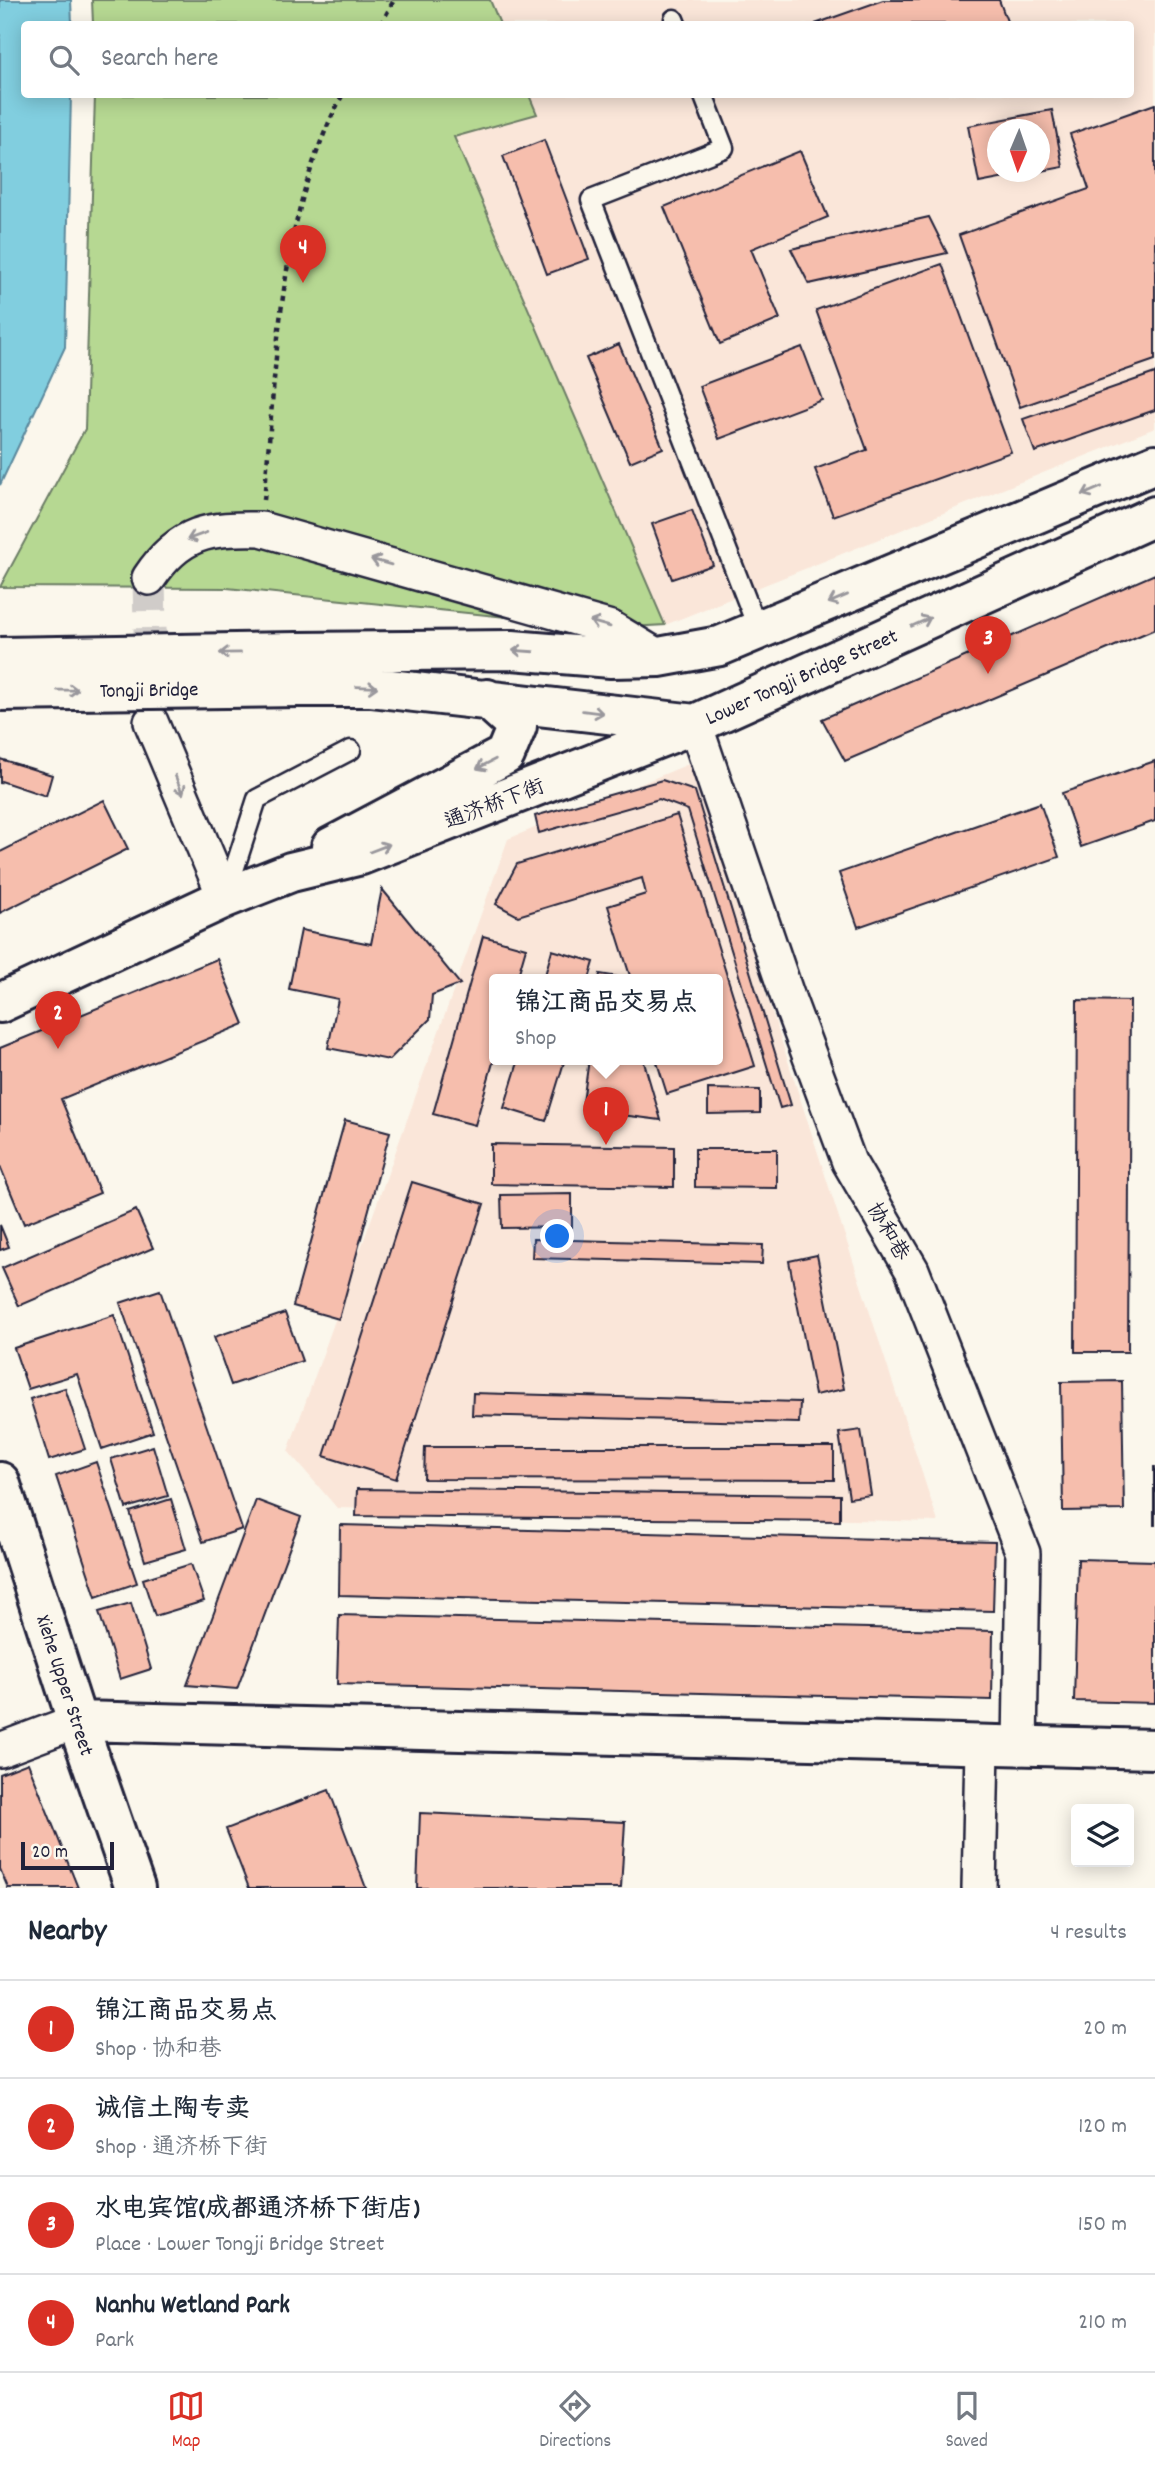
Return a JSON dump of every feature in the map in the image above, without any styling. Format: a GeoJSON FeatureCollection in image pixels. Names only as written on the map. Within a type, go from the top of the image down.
{"type":"FeatureCollection","features":[{"type":"Feature","properties":{"kind":"street"},"geometry":{"type":"LineString","coordinates":[[299,670],[512,650],[611,658],[659,657],[720,646],[759,632],[1155,464]]}},
{"type":"Feature","properties":{"kind":"street","name":"Lower Tongji Bridge Street"},"geometry":{"type":"LineString","coordinates":[[299,670],[371,687],[695,724],[1155,516]]}},
{"type":"Feature","properties":{"kind":"street"},"geometry":{"type":"LineString","coordinates":[[149,578],[164,555],[189,537],[219,528],[261,529],[611,628],[659,657]]}},
{"type":"Feature","properties":{"kind":"street","name":"Tongji Bridge"},"geometry":{"type":"LineString","coordinates":[[0,657],[299,670]]}},
{"type":"Feature","properties":{"kind":"street","name":"Tongji Bridge"},"geometry":{"type":"LineString","coordinates":[[0,691],[299,670]]}},
{"type":"Feature","properties":{"kind":"street","name":"通济桥下街"},"geometry":{"type":"LineString","coordinates":[[291,872],[352,832],[505,755],[517,726],[487,699]]}},
{"type":"Feature","properties":{"kind":"street"},"geometry":{"type":"LineString","coordinates":[[151,722],[225,898]]}},
{"type":"Feature","properties":{"kind":"street","name":"通济桥下街"},"geometry":{"type":"LineString","coordinates":[[0,1003],[225,898],[291,872],[361,855],[695,724]]}},
{"type":"Feature","properties":{"kind":"street","name":"协和巷"},"geometry":{"type":"LineString","coordinates":[[695,724],[787,995],[849,1162],[912,1270],[1023,1553],[1020,1748]]}},
{"type":"Feature","properties":{"kind":"street","name":"Xiehe Upper Street"},"geometry":{"type":"LineString","coordinates":[[0,1482],[77,1721],[135,1888]]}},
{"type":"Feature","properties":{"kind":"street"},"geometry":{"type":"LineString","coordinates":[[0,1750],[77,1721],[1020,1748],[1155,1749]]}},
{"type":"Feature","properties":{"kind":"street"},"geometry":{"type":"LineString","coordinates":[[979,1888],[982,1747]]}},
{"type":"Feature","properties":{"kind":"lane"},"geometry":{"type":"LineString","coordinates":[[705,98],[724,148],[591,200],[759,632]]}},
{"type":"Feature","properties":{"kind":"lane"},"geometry":{"type":"LineString","coordinates":[[225,898],[257,799],[351,750]]}},
{"type":"Feature","properties":{"kind":"path"},"geometry":{"type":"LineString","coordinates":[[383,21],[394,0]]}},
{"type":"Feature","properties":{"kind":"path"},"geometry":{"type":"LineString","coordinates":[[261,529],[281,313],[298,218],[325,129],[341,98]]}},
{"type":"Feature","properties":{"kind":"shaded area"},"geometry":{"type":"Polygon","coordinates":[[[490,0],[1155,0],[1155,428],[665,625],[454,137],[536,114],[530,98],[1134,98],[1134,21],[499,21],[490,0]]]}},
{"type":"Feature","properties":{"kind":"shaded area"},"geometry":{"type":"Polygon","coordinates":[[[691,763],[938,1522],[337,1508],[288,1451],[508,839],[691,763]]]}},
{"type":"Feature","properties":{"kind":"green space"},"geometry":{"type":"Polygon","coordinates":[[[92,0],[490,0],[499,21],[93,21],[92,0]]]}},
{"type":"Feature","properties":{"kind":"green space"},"geometry":{"type":"Polygon","coordinates":[[[95,98],[530,98],[537,114],[454,137],[665,625],[611,628],[227,588],[0,587],[85,429],[95,98]]]}},
{"type":"Feature","properties":{"kind":"water"},"geometry":{"type":"Polygon","coordinates":[[[0,0],[71,0],[72,21],[21,21],[21,98],[71,98],[65,347],[0,485],[0,0]]]}},
{"type":"Feature","properties":{"kind":"building"},"geometry":{"type":"Polygon","coordinates":[[[883,0],[999,0],[1007,21],[824,21],[883,0]]]}},
{"type":"Feature","properties":{"kind":"building"},"geometry":{"type":"Polygon","coordinates":[[[1155,104],[1155,360],[1020,407],[959,235],[1089,189],[1070,134],[1155,104]]]}},
{"type":"Feature","properties":{"kind":"building"},"geometry":{"type":"Polygon","coordinates":[[[1052,110],[1063,167],[1050,169],[1050,119],[1005,119],[1052,110]]]}},
{"type":"Feature","properties":{"kind":"building"},"geometry":{"type":"Polygon","coordinates":[[[987,122],[987,181],[979,183],[968,126],[987,122]]]}},
{"type":"Feature","properties":{"kind":"building"},"geometry":{"type":"Polygon","coordinates":[[[544,140],[589,259],[547,274],[503,156],[544,140]]]}},
{"type":"Feature","properties":{"kind":"building"},"geometry":{"type":"Polygon","coordinates":[[[800,151],[828,217],[751,249],[780,319],[720,344],[664,207],[800,151]]]}},
{"type":"Feature","properties":{"kind":"building"},"geometry":{"type":"Polygon","coordinates":[[[929,217],[947,253],[809,284],[791,249],[929,217]]]}},
{"type":"Feature","properties":{"kind":"building"},"geometry":{"type":"Polygon","coordinates":[[[942,264],[1011,452],[833,516],[815,469],[867,450],[816,310],[942,264]]]}},
{"type":"Feature","properties":{"kind":"building"},"geometry":{"type":"Polygon","coordinates":[[[619,344],[663,448],[630,462],[586,358],[619,344]]]}},
{"type":"Feature","properties":{"kind":"building"},"geometry":{"type":"Polygon","coordinates":[[[802,347],[822,400],[719,439],[699,386],[802,347]]]}},
{"type":"Feature","properties":{"kind":"building"},"geometry":{"type":"Polygon","coordinates":[[[1155,373],[1155,410],[1035,452],[1023,419],[1155,373]]]}},
{"type":"Feature","properties":{"kind":"building"},"geometry":{"type":"Polygon","coordinates":[[[692,510],[713,565],[672,579],[652,524],[692,510]]]}},
{"type":"Feature","properties":{"kind":"building"},"geometry":{"type":"Polygon","coordinates":[[[1155,574],[1155,629],[845,761],[822,719],[1155,574]]]}},
{"type":"Feature","properties":{"kind":"building"},"geometry":{"type":"Polygon","coordinates":[[[0,759],[52,775],[46,796],[1,781],[0,784],[0,759]]]}},
{"type":"Feature","properties":{"kind":"building"},"geometry":{"type":"Polygon","coordinates":[[[1155,761],[1155,821],[1081,847],[1062,793],[1155,761]]]}},
{"type":"Feature","properties":{"kind":"building"},"geometry":{"type":"Polygon","coordinates":[[[662,780],[695,791],[791,1105],[780,1108],[688,810],[659,799],[539,833],[535,816],[662,780]]]}},
{"type":"Feature","properties":{"kind":"building"},"geometry":{"type":"Polygon","coordinates":[[[104,800],[128,849],[0,913],[0,852],[104,800]]]}},
{"type":"Feature","properties":{"kind":"building"},"geometry":{"type":"Polygon","coordinates":[[[1040,803],[1059,857],[858,927],[839,873],[1040,803]]]}},
{"type":"Feature","properties":{"kind":"building"},"geometry":{"type":"Polygon","coordinates":[[[677,815],[755,1066],[667,1094],[658,1065],[723,1065],[723,974],[629,974],[608,906],[646,894],[642,878],[518,916],[496,904],[517,864],[677,815]]]}},
{"type":"Feature","properties":{"kind":"building"},"geometry":{"type":"Polygon","coordinates":[[[382,889],[460,984],[432,995],[430,1019],[389,1060],[328,1048],[338,999],[289,989],[301,930],[371,944],[382,889]]]}},
{"type":"Feature","properties":{"kind":"building"},"geometry":{"type":"Polygon","coordinates":[[[483,936],[526,948],[518,974],[489,974],[489,1065],[492,1065],[475,1125],[433,1114],[483,936]]]}},
{"type":"Feature","properties":{"kind":"building"},"geometry":{"type":"Polygon","coordinates":[[[552,950],[594,962],[590,974],[545,974],[552,950]]]}},
{"type":"Feature","properties":{"kind":"building"},"geometry":{"type":"Polygon","coordinates":[[[217,959],[244,1024],[61,1099],[100,1193],[24,1224],[0,1166],[0,1048],[217,959]]]}},
{"type":"Feature","properties":{"kind":"building"},"geometry":{"type":"Polygon","coordinates":[[[1077,1000],[1130,1001],[1128,1352],[1075,1352],[1077,1000]]]}},
{"type":"Feature","properties":{"kind":"building"},"geometry":{"type":"Polygon","coordinates":[[[517,1065],[563,1065],[546,1121],[504,1108],[517,1065]]]}},
{"type":"Feature","properties":{"kind":"building"},"geometry":{"type":"Polygon","coordinates":[[[588,1065],[645,1065],[661,1120],[582,1110],[588,1065]]]}},
{"type":"Feature","properties":{"kind":"building"},"geometry":{"type":"Polygon","coordinates":[[[708,1089],[760,1090],[760,1113],[708,1114],[708,1089]]]}},
{"type":"Feature","properties":{"kind":"building"},"geometry":{"type":"Polygon","coordinates":[[[345,1120],[390,1132],[339,1319],[293,1306],[345,1120]]]}},
{"type":"Feature","properties":{"kind":"building"},"geometry":{"type":"Polygon","coordinates":[[[491,1144],[674,1147],[674,1187],[491,1184],[491,1144]]]}},
{"type":"Feature","properties":{"kind":"building"},"geometry":{"type":"Polygon","coordinates":[[[695,1149],[777,1149],[777,1188],[695,1187],[695,1149]]]}},
{"type":"Feature","properties":{"kind":"building"},"geometry":{"type":"Polygon","coordinates":[[[412,1182],[484,1204],[396,1479],[324,1456],[412,1182]]]}},
{"type":"Feature","properties":{"kind":"building"},"geometry":{"type":"Polygon","coordinates":[[[572,1194],[572,1227],[502,1228],[501,1195],[572,1194]]]}},
{"type":"Feature","properties":{"kind":"building"},"geometry":{"type":"Polygon","coordinates":[[[136,1210],[153,1248],[19,1306],[2,1268],[136,1210]]]}},
{"type":"Feature","properties":{"kind":"building"},"geometry":{"type":"Polygon","coordinates":[[[0,1225],[9,1247],[0,1250],[0,1225]]]}},
{"type":"Feature","properties":{"kind":"building"},"geometry":{"type":"Polygon","coordinates":[[[533,1239],[763,1245],[762,1264],[532,1258],[533,1239]]]}},
{"type":"Feature","properties":{"kind":"building"},"geometry":{"type":"Polygon","coordinates":[[[817,1255],[844,1389],[815,1395],[789,1261],[817,1255]]]}},
{"type":"Feature","properties":{"kind":"building"},"geometry":{"type":"Polygon","coordinates":[[[160,1290],[242,1529],[203,1542],[120,1303],[160,1290]]]}},
{"type":"Feature","properties":{"kind":"building"},"geometry":{"type":"Polygon","coordinates":[[[285,1313],[302,1361],[231,1385],[214,1337],[285,1313]]]}},
{"type":"Feature","properties":{"kind":"building"},"geometry":{"type":"Polygon","coordinates":[[[114,1315],[153,1432],[102,1449],[77,1374],[28,1389],[14,1348],[114,1315]]]}},
{"type":"Feature","properties":{"kind":"building"},"geometry":{"type":"Polygon","coordinates":[[[1122,1381],[1124,1510],[1063,1511],[1061,1382],[1122,1381]]]}},
{"type":"Feature","properties":{"kind":"building"},"geometry":{"type":"Polygon","coordinates":[[[65,1388],[85,1449],[49,1460],[30,1399],[65,1388]]]}},
{"type":"Feature","properties":{"kind":"building"},"geometry":{"type":"Polygon","coordinates":[[[473,1393],[800,1402],[799,1423],[472,1415],[473,1393]]]}},
{"type":"Feature","properties":{"kind":"building"},"geometry":{"type":"Polygon","coordinates":[[[861,1430],[871,1495],[849,1498],[839,1433],[861,1430]]]}},
{"type":"Feature","properties":{"kind":"building"},"geometry":{"type":"Polygon","coordinates":[[[153,1446],[168,1496],[126,1508],[111,1459],[153,1446]]]}},
{"type":"Feature","properties":{"kind":"building"},"geometry":{"type":"Polygon","coordinates":[[[425,1447],[834,1447],[834,1480],[424,1479],[425,1447]]]}},
{"type":"Feature","properties":{"kind":"building"},"geometry":{"type":"Polygon","coordinates":[[[96,1462],[137,1583],[96,1597],[56,1476],[96,1462]]]}},
{"type":"Feature","properties":{"kind":"building"},"geometry":{"type":"Polygon","coordinates":[[[1155,1467],[1155,1525],[1154,1525],[1155,1467]]]}},
{"type":"Feature","properties":{"kind":"building"},"geometry":{"type":"Polygon","coordinates":[[[357,1489],[840,1495],[840,1521],[356,1516],[357,1489]]]}},
{"type":"Feature","properties":{"kind":"building"},"geometry":{"type":"Polygon","coordinates":[[[171,1499],[186,1549],[145,1561],[130,1512],[171,1499]]]}},
{"type":"Feature","properties":{"kind":"building"},"geometry":{"type":"Polygon","coordinates":[[[256,1500],[301,1517],[237,1689],[187,1685],[256,1500]]]}},
{"type":"Feature","properties":{"kind":"building"},"geometry":{"type":"Polygon","coordinates":[[[340,1525],[995,1542],[993,1611],[339,1595],[340,1525]]]}},
{"type":"Feature","properties":{"kind":"building"},"geometry":{"type":"Polygon","coordinates":[[[1078,1559],[1155,1561],[1155,1703],[1074,1701],[1078,1559]]]}},
{"type":"Feature","properties":{"kind":"building"},"geometry":{"type":"Polygon","coordinates":[[[191,1564],[204,1601],[155,1616],[143,1579],[191,1564]]]}},
{"type":"Feature","properties":{"kind":"building"},"geometry":{"type":"Polygon","coordinates":[[[131,1603],[151,1669],[120,1679],[99,1612],[131,1603]]]}},
{"type":"Feature","properties":{"kind":"building"},"geometry":{"type":"Polygon","coordinates":[[[339,1615],[993,1631],[992,1700],[337,1684],[339,1615]]]}},
{"type":"Feature","properties":{"kind":"building"},"geometry":{"type":"Polygon","coordinates":[[[28,1763],[78,1888],[8,1888],[0,1869],[0,1774],[28,1763]]]}},
{"type":"Feature","properties":{"kind":"building"},"geometry":{"type":"Polygon","coordinates":[[[329,1790],[366,1888],[249,1888],[226,1829],[329,1790]]]}},
{"type":"Feature","properties":{"kind":"building"},"geometry":{"type":"Polygon","coordinates":[[[420,1813],[625,1822],[621,1888],[417,1888],[420,1813]]]}},
{"type":"Feature","properties":{"kind":"tunnel"},"geometry":{"type":"LineString","coordinates":[[149,578],[151,680]]}},
{"type":"Feature","properties":{"kind":"place","name":"Nanhu Wetland Park"},"geometry":{"type":"Point","coordinates":[303,283]}},
{"type":"Feature","properties":{"kind":"place","name":"水电宾馆(成都通济桥下街店)"},"geometry":{"type":"Point","coordinates":[988,674]}},
{"type":"Feature","properties":{"kind":"place","name":"诚信土陶专卖"},"geometry":{"type":"Point","coordinates":[58,1049]}},
{"type":"Feature","properties":{"kind":"place","name":"锦江商品交易点"},"geometry":{"type":"Point","coordinates":[606,1145]}}]}
